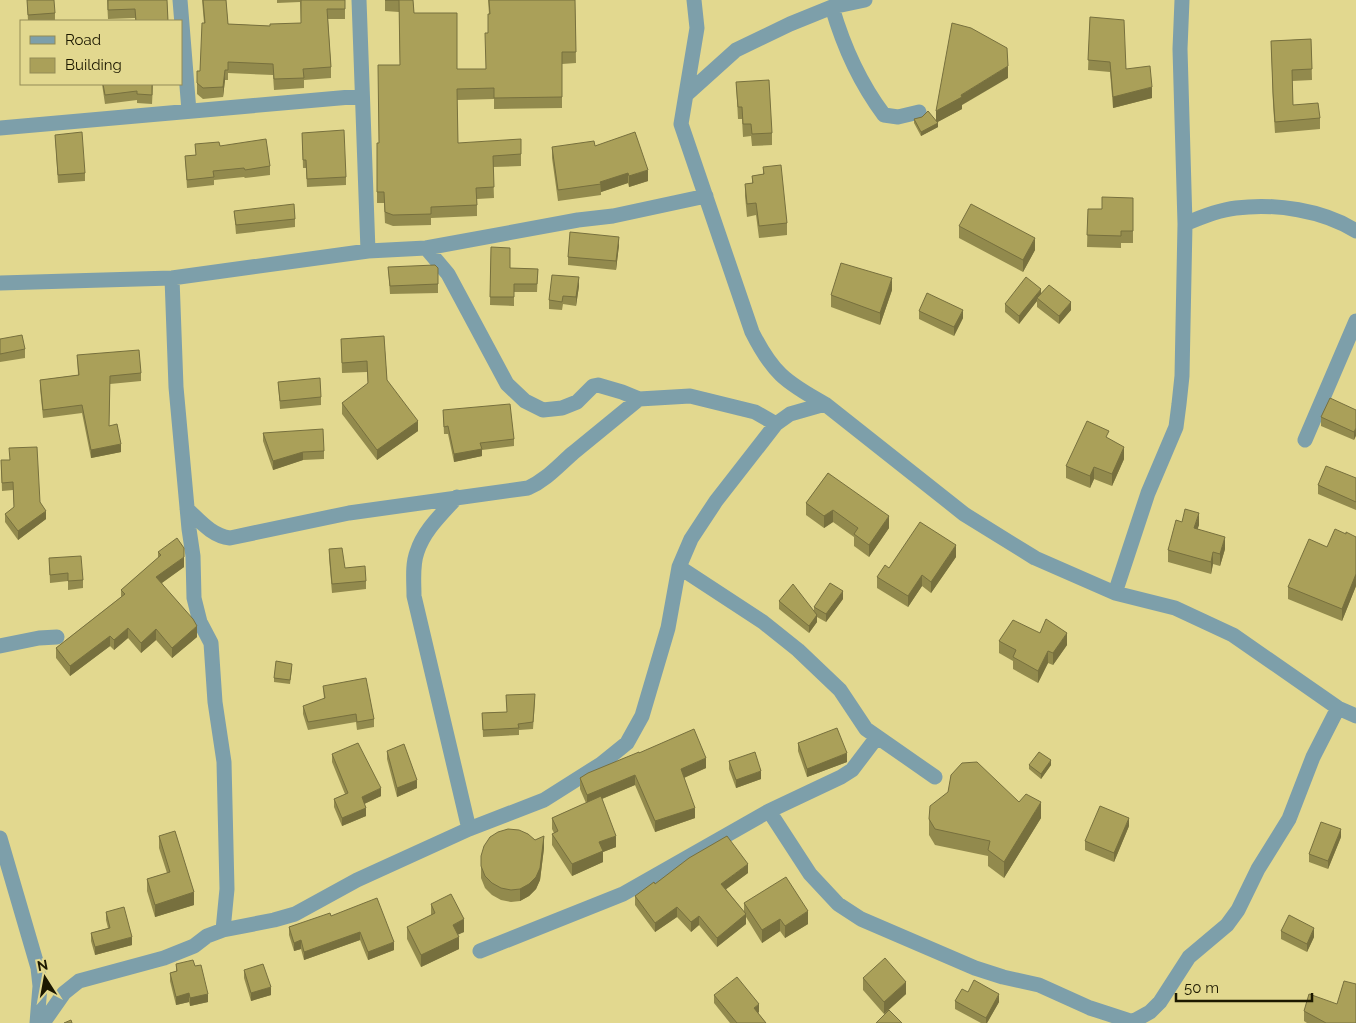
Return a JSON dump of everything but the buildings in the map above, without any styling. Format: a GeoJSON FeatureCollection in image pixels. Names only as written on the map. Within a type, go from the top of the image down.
{"type":"FeatureCollection","features":[{"type":"Feature","properties":{"kind":"street"},"geometry":{"type":"LineString","coordinates":[[180,0],[182,20]]}},
{"type":"Feature","properties":{"kind":"street"},"geometry":{"type":"LineString","coordinates":[[359,0],[368,251]]}},
{"type":"Feature","properties":{"kind":"street"},"geometry":{"type":"LineString","coordinates":[[694,0],[697,28],[681,124],[752,332],[762,352],[780,376],[825,404],[964,514],[1035,558],[1115,593],[1175,608],[1233,635],[1338,708],[1356,716]]}},
{"type":"Feature","properties":{"kind":"street"},"geometry":{"type":"LineString","coordinates":[[686,95],[736,50],[790,24],[832,7],[865,0]]}},
{"type":"Feature","properties":{"kind":"street"},"geometry":{"type":"LineString","coordinates":[[1115,593],[1148,493],[1176,427],[1182,376],[1185,224],[1180,48],[1182,0]]}},
{"type":"Feature","properties":{"kind":"street"},"geometry":{"type":"LineString","coordinates":[[832,7],[839,31],[857,71],[884,115],[898,117],[919,112]]}},
{"type":"Feature","properties":{"kind":"street"},"geometry":{"type":"LineString","coordinates":[[182,25],[189,111]]}},
{"type":"Feature","properties":{"kind":"street"},"geometry":{"type":"LineString","coordinates":[[0,128],[362,96]]}},
{"type":"Feature","properties":{"kind":"street"},"geometry":{"type":"LineString","coordinates":[[0,283],[172,278],[368,251],[426,248],[578,220],[613,216],[706,196]]}},
{"type":"Feature","properties":{"kind":"street"},"geometry":{"type":"LineString","coordinates":[[1185,224],[1223,210],[1256,206],[1301,210],[1327,217],[1356,231]]}},
{"type":"Feature","properties":{"kind":"street"},"geometry":{"type":"LineString","coordinates":[[426,248],[448,274],[507,384],[525,401],[543,410],[562,408],[577,402],[593,386],[598,385],[639,399],[690,396],[755,412],[776,424]]}},
{"type":"Feature","properties":{"kind":"street"},"geometry":{"type":"LineString","coordinates":[[172,278],[176,387],[193,556],[194,598],[200,622],[211,643],[224,762],[227,889],[223,930]]}},
{"type":"Feature","properties":{"kind":"street"},"geometry":{"type":"LineString","coordinates":[[1305,440],[1356,321]]}},
{"type":"Feature","properties":{"kind":"street"},"geometry":{"type":"LineString","coordinates":[[187,509],[211,531],[220,537],[230,538],[349,513],[514,490],[537,484],[552,474],[572,454],[639,399]]}},
{"type":"Feature","properties":{"kind":"street"},"geometry":{"type":"LineString","coordinates":[[43,1023],[64,993],[79,981],[164,958],[194,946],[208,936],[223,930],[295,914],[357,880],[469,829],[544,800],[601,764],[627,743],[642,716],[668,628],[679,567],[691,539],[716,501],[776,424],[790,414],[825,404]]}},
{"type":"Feature","properties":{"kind":"street"},"geometry":{"type":"LineString","coordinates":[[457,497],[423,537],[416,553],[414,596],[469,829]]}},
{"type":"Feature","properties":{"kind":"street"},"geometry":{"type":"LineString","coordinates":[[679,567],[763,622],[798,650],[840,690],[866,729],[935,777]]}},
{"type":"Feature","properties":{"kind":"street"},"geometry":{"type":"LineString","coordinates":[[0,646],[39,638],[57,637]]}},
{"type":"Feature","properties":{"kind":"street"},"geometry":{"type":"LineString","coordinates":[[770,812],[810,874],[838,904],[861,919],[975,968],[1002,977],[1039,985],[1090,1008],[1133,1023],[1150,1012],[1160,1002],[1189,957],[1227,925],[1238,910],[1258,869],[1289,819],[1313,757],[1338,708]]}},
{"type":"Feature","properties":{"kind":"street"},"geometry":{"type":"LineString","coordinates":[[480,951],[623,894],[770,812],[841,777],[852,770],[877,737]]}},
{"type":"Feature","properties":{"kind":"street"},"geometry":{"type":"LineString","coordinates":[[0,838],[6,878],[38,968],[40,986],[37,1023]]}}]}
